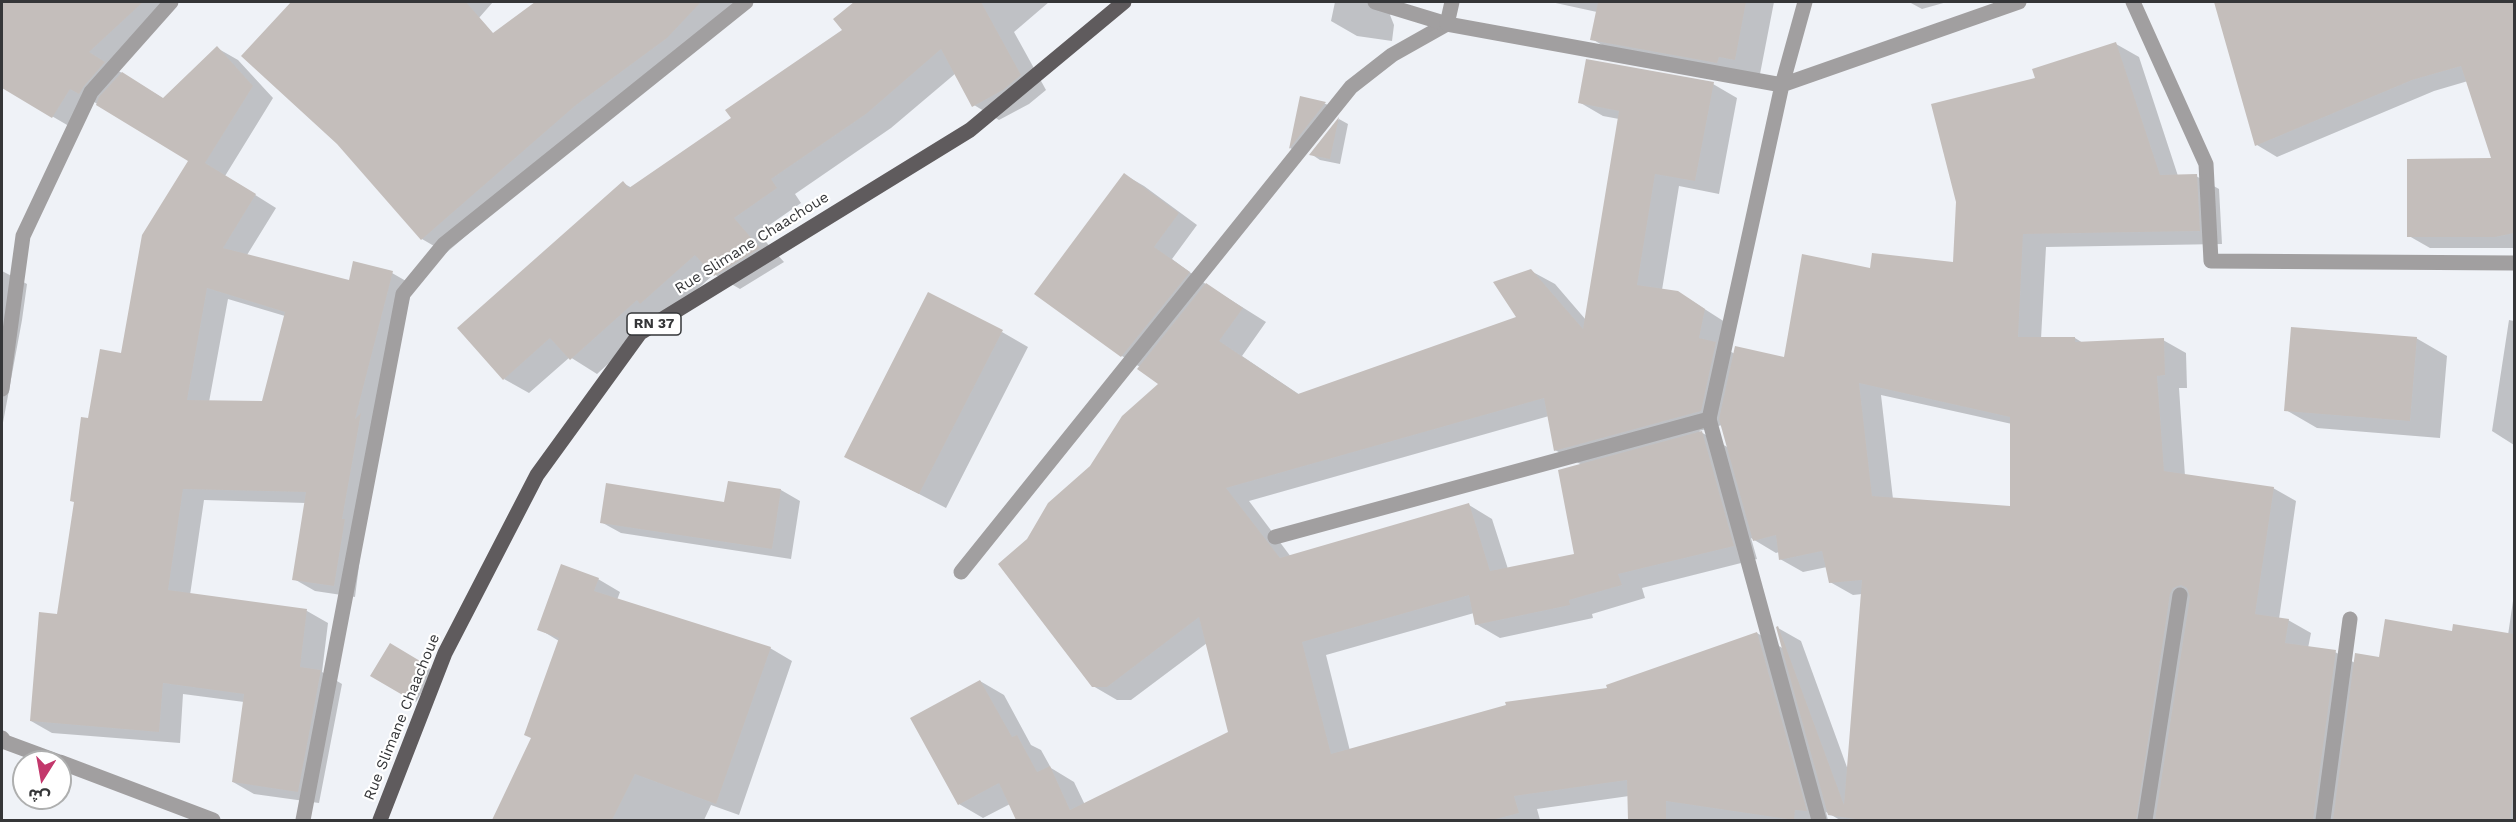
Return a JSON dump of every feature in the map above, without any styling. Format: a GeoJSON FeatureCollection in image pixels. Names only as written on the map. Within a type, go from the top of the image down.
{"type":"FeatureCollection","features":[{"type":"Feature","properties":{"kind":"main road","name":"Rue Slimane Chaachoue"},"geometry":{"type":"LineString","coordinates":[[380,820],[444,653],[537,475],[640,333],[970,130],[1124,2]]}},
{"type":"Feature","properties":{"kind":"street"},"geometry":{"type":"LineString","coordinates":[[2,389],[23,236],[91,92],[171,2]]}},
{"type":"Feature","properties":{"kind":"street"},"geometry":{"type":"LineString","coordinates":[[303,820],[403,294],[444,244],[746,2]]}},
{"type":"Feature","properties":{"kind":"street"},"geometry":{"type":"LineString","coordinates":[[1375,2],[1447,24],[1782,84],[2019,2]]}},
{"type":"Feature","properties":{"kind":"street"},"geometry":{"type":"LineString","coordinates":[[961,572],[1351,87],[1392,55],[1447,24],[1452,2]]}},
{"type":"Feature","properties":{"kind":"street"},"geometry":{"type":"LineString","coordinates":[[1805,2],[1782,84],[1709,419],[1819,820]]}},
{"type":"Feature","properties":{"kind":"street"},"geometry":{"type":"LineString","coordinates":[[2133,2],[2206,164],[2211,261],[2514,263]]}},
{"type":"Feature","properties":{"kind":"street"},"geometry":{"type":"LineString","coordinates":[[1275,537],[1709,419]]}},
{"type":"Feature","properties":{"kind":"street"},"geometry":{"type":"LineString","coordinates":[[2145,820],[2180,595]]}},
{"type":"Feature","properties":{"kind":"street"},"geometry":{"type":"LineString","coordinates":[[2323,820],[2350,619]]}},
{"type":"Feature","properties":{"kind":"street"},"geometry":{"type":"LineString","coordinates":[[2,738],[5,742],[27,750]]}},
{"type":"Feature","properties":{"kind":"street"},"geometry":{"type":"LineString","coordinates":[[72,767],[213,820]]}},
{"type":"Feature","properties":{"kind":"building"},"geometry":{"type":"Polygon","coordinates":[[[2,2],[143,2],[89,52],[105,62],[79,94],[70,89],[52,118],[2,88],[2,2]]]}},
{"type":"Feature","properties":{"kind":"building"},"geometry":{"type":"Polygon","coordinates":[[[291,2],[466,2],[493,33],[535,2],[701,2],[667,38],[576,105],[421,240],[337,144],[241,56],[291,2]]]}},
{"type":"Feature","properties":{"kind":"building"},"geometry":{"type":"Polygon","coordinates":[[[854,2],[981,2],[1021,75],[1003,90],[972,107],[941,49],[866,114],[771,179],[777,188],[734,218],[760,248],[714,276],[695,255],[640,304],[637,300],[570,360],[550,338],[503,380],[457,328],[623,181],[629,188],[731,118],[725,110],[842,30],[833,19],[854,2]]]}},
{"type":"Feature","properties":{"kind":"building"},"geometry":{"type":"Polygon","coordinates":[[[1598,2],[1746,2],[1735,60],[1719,57],[1717,63],[1590,40],[1598,2]]]}},
{"type":"Feature","properties":{"kind":"building"},"geometry":{"type":"Polygon","coordinates":[[[2214,2],[2514,2],[2514,233],[2495,237],[2407,237],[2407,159],[2491,158],[2461,66],[2412,80],[2255,146],[2214,2]]]}},
{"type":"Feature","properties":{"kind":"building"},"geometry":{"type":"Polygon","coordinates":[[[2116,42],[2160,175],[2197,174],[2200,231],[2023,234],[2018,337],[2075,337],[2075,342],[2164,338],[2165,375],[2157,376],[2164,471],[2274,487],[2255,614],[2289,619],[2285,643],[2336,650],[2313,820],[2155,820],[2190,597],[2187,588],[2181,585],[2173,588],[2170,594],[2136,820],[1862,820],[1828,815],[1776,627],[1778,626],[1844,805],[1862,580],[1829,583],[1822,551],[1779,560],[1776,535],[1753,541],[1719,419],[1735,346],[1784,357],[1802,254],[1870,268],[1872,253],[1953,262],[1956,202],[1931,104],[2035,78],[2032,69],[2116,42]],[[1859,383],[1872,496],[2010,506],[2010,417],[1859,383]]]}},
{"type":"Feature","properties":{"kind":"building"},"geometry":{"type":"Polygon","coordinates":[[[217,46],[253,86],[205,163],[256,194],[223,248],[349,280],[353,261],[393,271],[355,419],[361,413],[342,519],[345,519],[334,586],[292,580],[306,492],[183,489],[168,590],[307,609],[300,667],[321,670],[298,792],[232,782],[244,694],[163,683],[159,732],[30,721],[39,612],[57,614],[74,502],[70,501],[81,417],[88,418],[100,349],[121,353],[142,235],[188,161],[96,105],[99,97],[122,72],[163,98],[217,46]],[[207,288],[187,400],[262,401],[285,312],[207,288]]]}},
{"type":"Feature","properties":{"kind":"building"},"geometry":{"type":"Polygon","coordinates":[[[1586,59],[1714,82],[1695,181],[1655,174],[1637,285],[1678,291],[1705,309],[1699,338],[1716,342],[1701,411],[1554,451],[1544,398],[1226,488],[1280,558],[1469,503],[1490,571],[1574,554],[1558,470],[1702,431],[1734,546],[1618,574],[1622,585],[1569,600],[1570,605],[1475,625],[1469,595],[1302,642],[1331,754],[1506,705],[1505,702],[1607,688],[1606,685],[1757,632],[1807,811],[1795,810],[1794,820],[1666,801],[1666,820],[1628,820],[1627,780],[1514,796],[1519,813],[1492,820],[1016,820],[999,783],[958,805],[910,718],[980,680],[1012,737],[1017,735],[1037,772],[1050,766],[1070,810],[1228,732],[1199,617],[1107,687],[1092,687],[998,564],[1027,539],[1048,503],[1090,466],[1122,416],[1158,384],[1137,369],[1206,283],[1243,308],[1219,341],[1298,394],[1516,317],[1493,282],[1531,269],[1583,329],[1619,111],[1578,103],[1586,59]]]}},
{"type":"Feature","properties":{"kind":"building"},"geometry":{"type":"Polygon","coordinates":[[[1300,96],[1326,102],[1289,149],[1300,96]]]}},
{"type":"Feature","properties":{"kind":"building"},"geometry":{"type":"Polygon","coordinates":[[[1339,117],[1330,159],[1309,155],[1339,117]]]}},
{"type":"Feature","properties":{"kind":"building"},"geometry":{"type":"Polygon","coordinates":[[[1124,173],[1179,213],[1154,247],[1190,272],[1121,357],[1034,294],[1124,173]]]}},
{"type":"Feature","properties":{"kind":"building"},"geometry":{"type":"Polygon","coordinates":[[[928,292],[1003,330],[919,494],[844,457],[928,292]]]}},
{"type":"Feature","properties":{"kind":"building"},"geometry":{"type":"Polygon","coordinates":[[[2291,327],[2417,337],[2410,421],[2284,411],[2291,327]]]}},
{"type":"Feature","properties":{"kind":"building"},"geometry":{"type":"Polygon","coordinates":[[[728,481],[781,489],[772,549],[600,523],[606,483],[724,502],[728,481]]]}},
{"type":"Feature","properties":{"kind":"building"},"geometry":{"type":"Polygon","coordinates":[[[561,564],[599,578],[594,591],[771,647],[716,804],[635,774],[612,820],[492,820],[531,738],[524,735],[559,638],[537,630],[561,564]]]}},
{"type":"Feature","properties":{"kind":"building"},"geometry":{"type":"Polygon","coordinates":[[[2385,619],[2452,631],[2453,624],[2514,634],[2514,785],[2510,820],[2333,820],[2355,653],[2379,657],[2385,619]]]}},
{"type":"Feature","properties":{"kind":"building"},"geometry":{"type":"Polygon","coordinates":[[[390,643],[425,664],[406,697],[370,676],[390,643]]]}}]}
